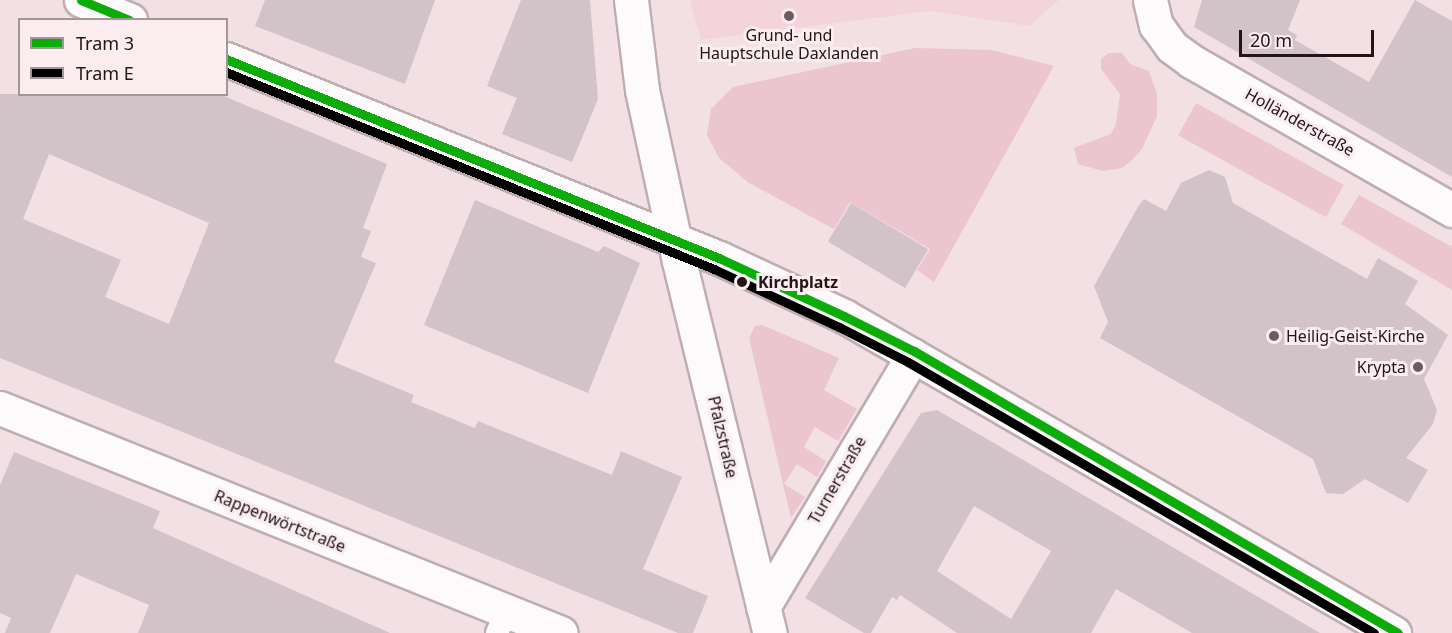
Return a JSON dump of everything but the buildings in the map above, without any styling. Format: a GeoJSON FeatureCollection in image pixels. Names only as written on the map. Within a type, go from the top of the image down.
{"type":"FeatureCollection","features":[{"type":"Feature","properties":{"kind":"street"},"geometry":{"type":"LineString","coordinates":[[81,0],[125,18]]}},
{"type":"Feature","properties":{"kind":"street","name":"Pfalzstraße"},"geometry":{"type":"LineString","coordinates":[[631,0],[642,90],[675,241],[766,620]]}},
{"type":"Feature","properties":{"kind":"street","name":"Holländerstraße"},"geometry":{"type":"LineString","coordinates":[[1153,12],[1172,47],[1191,61],[1452,210]]}},
{"type":"Feature","properties":{"kind":"street"},"geometry":{"type":"LineString","coordinates":[[228,59],[675,241],[844,316],[1394,633]]}},
{"type":"Feature","properties":{"kind":"street","name":"Turnerstraße"},"geometry":{"type":"LineString","coordinates":[[766,620],[913,355]]}},
{"type":"Feature","properties":{"kind":"street","name":"Rappenwörtstraße"},"geometry":{"type":"LineString","coordinates":[[0,408],[501,622],[561,633]]}},
{"type":"Feature","properties":{"kind":"shaded area","name":"Grund- und Hauptschule Daxlanden"},"geometry":{"type":"Polygon","coordinates":[[[690,0],[1059,0],[1029,26],[929,11],[701,40],[690,0]]]}},
{"type":"Feature","properties":{"kind":"shaded area"},"geometry":{"type":"Polygon","coordinates":[[[915,48],[991,50],[1054,66],[934,282],[917,270],[930,249],[850,202],[834,229],[749,183],[719,158],[707,135],[711,109],[733,87],[915,48]]]}},
{"type":"Feature","properties":{"kind":"shaded area"},"geometry":{"type":"Polygon","coordinates":[[[1109,53],[1122,53],[1130,64],[1149,71],[1157,94],[1157,116],[1142,149],[1131,161],[1122,168],[1103,171],[1078,164],[1074,148],[1111,134],[1116,124],[1120,94],[1101,69],[1101,59],[1109,53]]]}},
{"type":"Feature","properties":{"kind":"shaded area"},"geometry":{"type":"Polygon","coordinates":[[[1196,103],[1344,185],[1326,217],[1178,135],[1196,103]]]}},
{"type":"Feature","properties":{"kind":"shaded area"},"geometry":{"type":"Polygon","coordinates":[[[1359,195],[1452,247],[1452,290],[1341,224],[1359,195]]]}},
{"type":"Feature","properties":{"kind":"shaded area"},"geometry":{"type":"Polygon","coordinates":[[[762,325],[839,358],[824,390],[857,409],[838,441],[815,427],[804,447],[826,461],[817,477],[797,464],[784,484],[805,497],[791,518],[749,338],[755,326],[762,325]]]}},
{"type":"Feature","properties":{"kind":"tram line","name":"3"},"geometry":{"type":"LineString","coordinates":[[81,0],[124,18]]}},
{"type":"Feature","properties":{"kind":"tram line","name":"3"},"geometry":{"type":"LineString","coordinates":[[228,60],[719,258],[844,316],[914,351],[1398,633]]}},
{"type":"Feature","properties":{"kind":"tram line","name":"E"},"geometry":{"type":"LineString","coordinates":[[228,73],[714,269],[839,327],[908,362],[1374,633]]}},
{"type":"Feature","properties":{"kind":"place","name":"Grund- und Hauptschule Daxlanden"},"geometry":{"type":"Point","coordinates":[789,16]}},
{"type":"Feature","properties":{"kind":"place","name":"Kirchplatz"},"geometry":{"type":"Point","coordinates":[742,282]}},
{"type":"Feature","properties":{"kind":"place","name":"Heilig-Geist-Kirche"},"geometry":{"type":"Point","coordinates":[1274,336]}},
{"type":"Feature","properties":{"kind":"place","name":"Krypta"},"geometry":{"type":"Point","coordinates":[1418,367]}}]}
